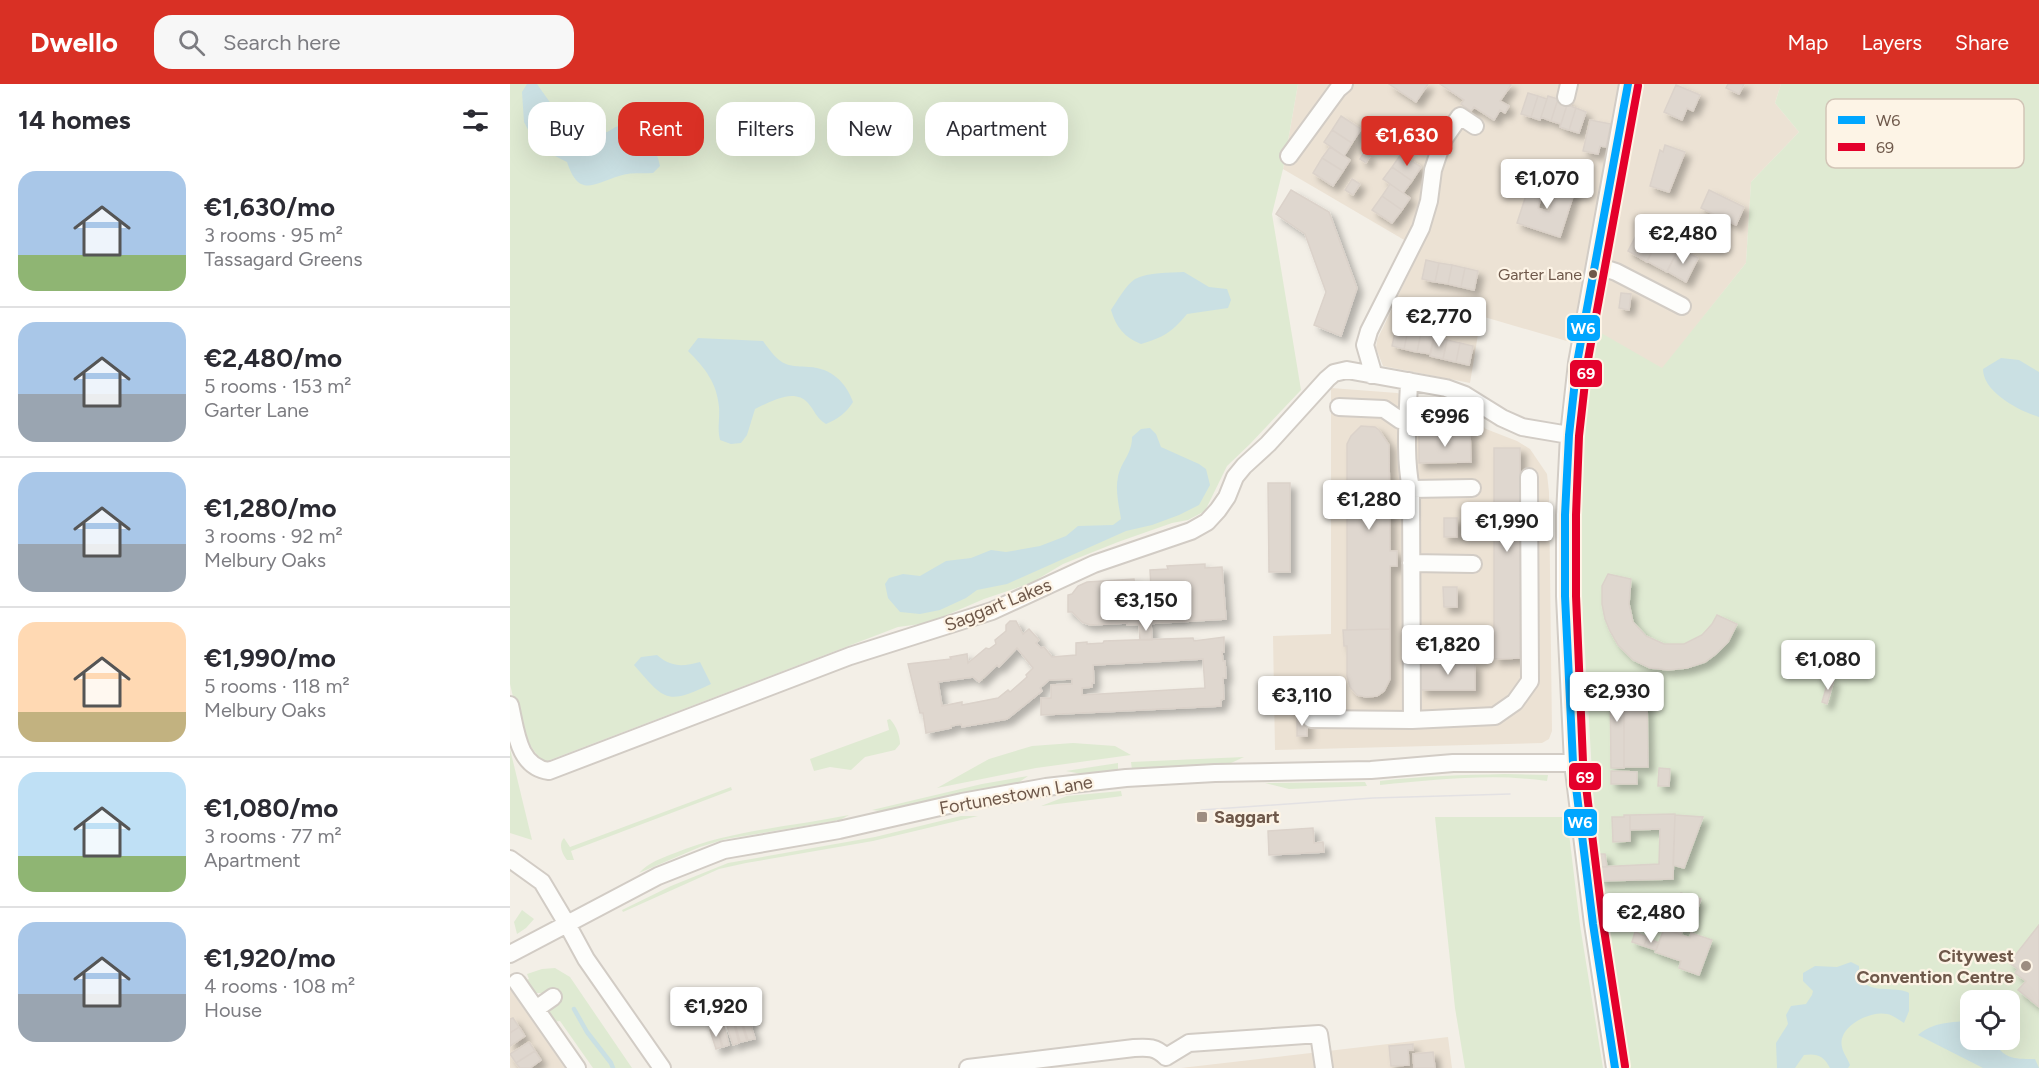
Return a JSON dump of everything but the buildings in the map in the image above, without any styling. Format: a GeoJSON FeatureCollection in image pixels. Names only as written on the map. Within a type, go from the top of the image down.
{"type":"FeatureCollection","features":[{"type":"Feature","properties":{"kind":"street"},"geometry":{"type":"LineString","coordinates":[[1288,156],[1344,84]]}},
{"type":"Feature","properties":{"kind":"street"},"geometry":{"type":"LineString","coordinates":[[1615,1068],[1591,912],[1573,763],[1565,596],[1565,515],[1569,435],[1577,363],[1628,84]]}},
{"type":"Feature","properties":{"kind":"street"},"geometry":{"type":"LineString","coordinates":[[1371,375],[1372,369],[1365,345],[1369,331],[1421,228],[1429,201],[1433,170],[1444,139],[1460,116],[1475,126]]}},
{"type":"Feature","properties":{"kind":"street"},"geometry":{"type":"LineString","coordinates":[[1595,265],[1616,272],[1682,306]]}},
{"type":"Feature","properties":{"kind":"street","name":"Saggart Lakes"},"geometry":{"type":"LineString","coordinates":[[510,705],[521,751],[529,763],[538,770],[549,771],[849,656],[992,611],[1094,564],[1191,531],[1207,522],[1218,510],[1239,471],[1268,444],[1334,373],[1347,370],[1446,388],[1465,395],[1502,418],[1522,427],[1569,435]]}},
{"type":"Feature","properties":{"kind":"street"},"geometry":{"type":"LineString","coordinates":[[1409,381],[1407,421],[1408,476],[1411,489],[1412,720]]}},
{"type":"Feature","properties":{"kind":"street"},"geometry":{"type":"LineString","coordinates":[[1339,407],[1384,409],[1400,420],[1407,421]]}},
{"type":"Feature","properties":{"kind":"street"},"geometry":{"type":"LineString","coordinates":[[1311,719],[1412,720],[1495,716],[1515,702],[1530,681],[1529,477]]}},
{"type":"Feature","properties":{"kind":"street"},"geometry":{"type":"LineString","coordinates":[[1411,489],[1472,488]]}},
{"type":"Feature","properties":{"kind":"street"},"geometry":{"type":"LineString","coordinates":[[1411,563],[1473,564]]}},
{"type":"Feature","properties":{"kind":"street","name":"Fortunestown Lane"},"geometry":{"type":"LineString","coordinates":[[510,954],[658,876],[724,850],[839,830],[972,800],[1034,789],[1170,775],[1371,770],[1453,763],[1573,763]]}},
{"type":"Feature","properties":{"kind":"street"},"geometry":{"type":"LineString","coordinates":[[510,859],[542,882],[586,959],[662,1068]]}},
{"type":"Feature","properties":{"kind":"street"},"geometry":{"type":"LineString","coordinates":[[517,982],[577,1068]]}},
{"type":"Feature","properties":{"kind":"street"},"geometry":{"type":"LineString","coordinates":[[536,1009],[553,997]]}},
{"type":"Feature","properties":{"kind":"street"},"geometry":{"type":"LineString","coordinates":[[968,1068],[1141,1048],[1159,1050],[1168,1062],[1189,1043],[1319,1034],[1323,1068]]}},
{"type":"Feature","properties":{"kind":"shaded area"},"geometry":{"type":"Polygon","coordinates":[[[527,84],[537,84],[550,102],[528,102],[528,130],[524,122],[522,92],[527,84]]]}},
{"type":"Feature","properties":{"kind":"shaded area"},"geometry":{"type":"Polygon","coordinates":[[[1298,84],[1781,84],[1775,103],[1799,132],[1751,182],[1746,263],[1662,369],[1481,316],[1470,383],[1383,366],[1376,348],[1377,340],[1423,244],[1406,241],[1283,169],[1298,84]]]}},
{"type":"Feature","properties":{"kind":"shaded area"},"geometry":{"type":"Polygon","coordinates":[[[618,126],[618,156],[657,156],[660,166],[653,173],[627,174],[588,185],[577,181],[567,162],[555,156],[606,156],[606,132],[618,126]]]}},
{"type":"Feature","properties":{"kind":"shaded area"},"geometry":{"type":"Polygon","coordinates":[[[1184,272],[1209,287],[1227,289],[1231,300],[1228,308],[1187,314],[1167,334],[1141,344],[1125,335],[1115,321],[1111,310],[1128,285],[1135,279],[1146,275],[1184,272]]]}},
{"type":"Feature","properties":{"kind":"shaded area"},"geometry":{"type":"Polygon","coordinates":[[[698,338],[763,341],[773,354],[791,366],[817,368],[837,377],[853,402],[841,415],[826,424],[802,398],[782,397],[755,409],[747,435],[741,443],[731,444],[720,440],[716,391],[705,370],[688,351],[698,338]]]}},
{"type":"Feature","properties":{"kind":"shaded area"},"geometry":{"type":"Polygon","coordinates":[[[2001,358],[2019,360],[2039,372],[2039,417],[2012,405],[1995,393],[1989,385],[1983,369],[2001,358]]]}},
{"type":"Feature","properties":{"kind":"shaded area"},"geometry":{"type":"Polygon","coordinates":[[[1331,388],[1397,393],[1462,410],[1486,429],[1517,441],[1530,449],[1547,474],[1552,731],[1549,739],[1542,743],[1275,750],[1273,636],[1331,634],[1331,388]]]}},
{"type":"Feature","properties":{"kind":"shaded area"},"geometry":{"type":"Polygon","coordinates":[[[1150,428],[1156,434],[1161,447],[1206,469],[1210,485],[1199,505],[1152,525],[1126,531],[1007,584],[977,590],[966,598],[940,610],[920,614],[900,612],[888,598],[885,584],[889,578],[903,574],[920,576],[946,561],[971,558],[991,550],[1006,552],[1040,546],[1066,536],[1078,526],[1113,525],[1121,519],[1117,482],[1119,471],[1130,449],[1132,437],[1141,429],[1150,428]]]}},
{"type":"Feature","properties":{"kind":"shaded area"},"geometry":{"type":"Polygon","coordinates":[[[657,655],[677,665],[700,662],[711,684],[675,697],[660,692],[634,665],[641,657],[657,655]]]}},
{"type":"Feature","properties":{"kind":"shaded area"},"geometry":{"type":"Polygon","coordinates":[[[1851,962],[1859,966],[1860,976],[1870,987],[1909,993],[1909,1011],[1904,1023],[1891,1015],[1880,1013],[1864,1017],[1856,1022],[1845,1033],[1842,1040],[1850,1065],[1848,1068],[1830,1068],[1823,1058],[1809,1054],[1804,1055],[1795,1068],[1777,1068],[1776,1043],[1788,1024],[1786,1015],[1791,1006],[1806,1004],[1812,995],[1813,991],[1803,981],[1803,973],[1815,966],[1837,967],[1851,962]]]}},
{"type":"Feature","properties":{"kind":"shaded area"},"geometry":{"type":"Polygon","coordinates":[[[510,989],[565,1068],[510,1068],[510,989]]]}},
{"type":"Feature","properties":{"kind":"shaded area"},"geometry":{"type":"Polygon","coordinates":[[[1960,1022],[1960,1050],[2000,1050],[2010,1057],[2035,1059],[2039,1068],[1983,1068],[1918,1035],[1930,1027],[1960,1022]]]}},
{"type":"Feature","properties":{"kind":"shaded area"},"geometry":{"type":"Polygon","coordinates":[[[1448,1037],[1452,1068],[1181,1068],[1448,1037]]]}},
{"type":"Feature","properties":{"kind":"green space"},"geometry":{"type":"Polygon","coordinates":[[[510,84],[1298,84],[1283,169],[1272,214],[1301,390],[1227,466],[1205,511],[1188,520],[1172,523],[1118,542],[1063,564],[1031,583],[984,599],[928,623],[898,627],[542,763],[521,731],[510,684],[510,84]]]}},
{"type":"Feature","properties":{"kind":"green space"},"geometry":{"type":"Polygon","coordinates":[[[1781,84],[2039,84],[2039,1068],[1623,1068],[1598,875],[1579,550],[1585,347],[1589,326],[1662,368],[1746,263],[1751,182],[1799,132],[1775,103],[1781,84]]]}},
{"type":"Feature","properties":{"kind":"green space"},"geometry":{"type":"Polygon","coordinates":[[[890,719],[899,737],[900,744],[895,750],[865,757],[851,770],[830,767],[814,771],[810,759],[889,730],[887,720],[890,719]]]}},
{"type":"Feature","properties":{"kind":"green space"},"geometry":{"type":"Polygon","coordinates":[[[1073,743],[1115,746],[1131,755],[1036,768],[937,788],[989,759],[1032,746],[1073,743]]]}},
{"type":"Feature","properties":{"kind":"green space"},"geometry":{"type":"Polygon","coordinates":[[[510,749],[532,840],[510,833],[510,749]]]}},
{"type":"Feature","properties":{"kind":"green space"},"geometry":{"type":"Polygon","coordinates":[[[1244,757],[1231,763],[1132,770],[1131,762],[1244,757]]]}},
{"type":"Feature","properties":{"kind":"green space"},"geometry":{"type":"Polygon","coordinates":[[[1118,763],[1118,771],[1082,774],[1066,771],[1118,763]]]}},
{"type":"Feature","properties":{"kind":"green space"},"geometry":{"type":"Polygon","coordinates":[[[1505,774],[1548,775],[1547,781],[1484,777],[1380,785],[1380,781],[1396,779],[1505,774]]]}},
{"type":"Feature","properties":{"kind":"green space"},"geometry":{"type":"Polygon","coordinates":[[[1028,776],[1018,783],[1003,787],[880,811],[872,810],[982,784],[1028,776]]]}},
{"type":"Feature","properties":{"kind":"green space"},"geometry":{"type":"Polygon","coordinates":[[[1365,782],[1367,786],[1289,789],[1265,783],[1365,782]]]}},
{"type":"Feature","properties":{"kind":"green space"},"geometry":{"type":"Polygon","coordinates":[[[731,787],[732,790],[571,851],[574,860],[567,860],[562,852],[561,843],[564,838],[570,847],[731,787]]]}},
{"type":"Feature","properties":{"kind":"green space"},"geometry":{"type":"Polygon","coordinates":[[[1121,791],[1122,796],[1041,806],[1067,796],[1121,791]]]}},
{"type":"Feature","properties":{"kind":"green space"},"geometry":{"type":"Polygon","coordinates":[[[849,815],[840,820],[726,839],[700,847],[639,873],[661,859],[696,845],[761,830],[849,815]]]}},
{"type":"Feature","properties":{"kind":"green space"},"geometry":{"type":"Polygon","coordinates":[[[961,816],[978,816],[873,841],[719,869],[623,912],[622,910],[671,886],[728,863],[875,837],[961,816]]]}},
{"type":"Feature","properties":{"kind":"green space"},"geometry":{"type":"Polygon","coordinates":[[[1435,817],[1567,817],[1580,925],[1603,1068],[1465,1068],[1455,1008],[1435,817]]]}},
{"type":"Feature","properties":{"kind":"green space"},"geometry":{"type":"Polygon","coordinates":[[[522,910],[534,919],[517,934],[514,922],[522,910]]]}},
{"type":"Feature","properties":{"kind":"green space"},"geometry":{"type":"Polygon","coordinates":[[[555,968],[570,977],[632,1068],[593,1068],[560,1021],[553,1022],[545,993],[534,993],[521,982],[529,979],[527,974],[555,968]]]}},
{"type":"Feature","properties":{"kind":"waterway"},"geometry":{"type":"LineString","coordinates":[[574,1009],[587,1032],[613,1068]]}},
{"type":"Feature","properties":{"kind":"tram line"},"geometry":{"type":"LineString","coordinates":[[1201,810],[1373,798],[1510,794]]}},
{"type":"Feature","properties":{"kind":"transit line","name":"W6"},"geometry":{"type":"LineString","coordinates":[[1615,1068],[1593,924],[1573,763],[1565,596],[1565,515],[1569,435],[1577,363],[1628,84]]}},
{"type":"Feature","properties":{"kind":"transit line","name":"69"},"geometry":{"type":"LineString","coordinates":[[1625,1066],[1603,923],[1583,762],[1576,596],[1576,515],[1579,436],[1587,365],[1638,86]]}},
{"type":"Feature","properties":{"kind":"place","name":"Garter Lane"},"geometry":{"type":"Point","coordinates":[1593,274]}},
{"type":"Feature","properties":{"kind":"place","name":"Saggart"},"geometry":{"type":"Point","coordinates":[1202,817]}},
{"type":"Feature","properties":{"kind":"place","name":"Citywest Convention Centre"},"geometry":{"type":"Point","coordinates":[2026,966]}}]}
